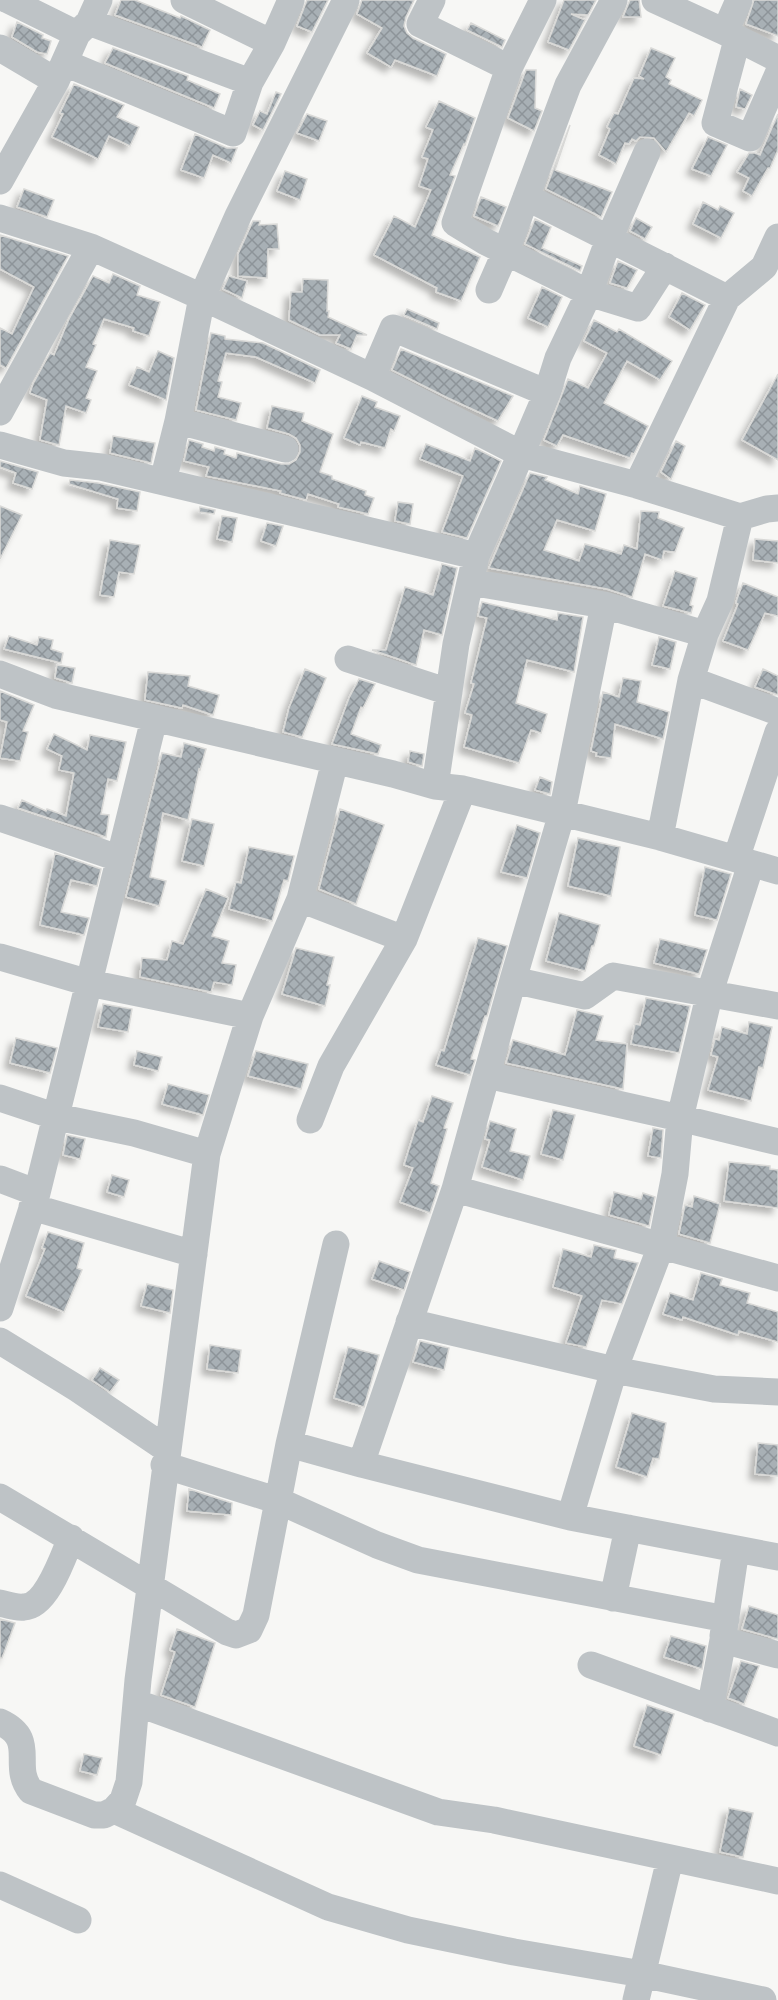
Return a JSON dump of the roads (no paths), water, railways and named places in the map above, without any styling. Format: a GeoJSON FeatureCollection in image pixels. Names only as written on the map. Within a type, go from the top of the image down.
{"type":"FeatureCollection","features":[{"type":"Feature","properties":{"kind":"street"},"geometry":{"type":"LineString","coordinates":[[8,0],[92,11],[250,81]]}},
{"type":"Feature","properties":{"kind":"street"},"geometry":{"type":"LineString","coordinates":[[184,0],[272,43]]}},
{"type":"Feature","properties":{"kind":"street"},"geometry":{"type":"LineString","coordinates":[[0,48],[233,133],[250,81],[272,43],[291,0]]}},
{"type":"Feature","properties":{"kind":"street"},"geometry":{"type":"LineString","coordinates":[[163,481],[178,421],[202,297],[238,216],[346,0]]}},
{"type":"Feature","properties":{"kind":"street"},"geometry":{"type":"LineString","coordinates":[[432,0],[420,24],[509,68]]}},
{"type":"Feature","properties":{"kind":"street"},"geometry":{"type":"LineString","coordinates":[[543,0],[509,68],[455,223],[589,293],[638,308],[665,266]]}},
{"type":"Feature","properties":{"kind":"street"},"geometry":{"type":"LineString","coordinates":[[489,290],[506,251],[568,85],[614,0]]}},
{"type":"Feature","properties":{"kind":"street"},"geometry":{"type":"LineString","coordinates":[[655,0],[778,59]]}},
{"type":"Feature","properties":{"kind":"street"},"geometry":{"type":"LineString","coordinates":[[739,0],[715,123],[750,138],[778,74]]}},
{"type":"Feature","properties":{"kind":"street"},"geometry":{"type":"LineString","coordinates":[[0,181],[92,11]]}},
{"type":"Feature","properties":{"kind":"street"},"geometry":{"type":"LineString","coordinates":[[435,786],[456,644],[473,569],[547,393],[558,358],[589,293],[609,238],[647,152]]}},
{"type":"Feature","properties":{"kind":"street"},"geometry":{"type":"LineString","coordinates":[[526,197],[727,298]]}},
{"type":"Feature","properties":{"kind":"street"},"geometry":{"type":"LineString","coordinates":[[0,218],[91,247],[202,297],[372,377],[521,454],[636,485],[740,517],[774,502]]}},
{"type":"Feature","properties":{"kind":"street"},"geometry":{"type":"LineString","coordinates":[[636,485],[727,298],[764,267],[778,237]]}},
{"type":"Feature","properties":{"kind":"street"},"geometry":{"type":"LineString","coordinates":[[0,412],[91,247]]}},
{"type":"Feature","properties":{"kind":"street"},"geometry":{"type":"LineString","coordinates":[[372,377],[393,328],[547,393]]}},
{"type":"Feature","properties":{"kind":"street"},"geometry":{"type":"LineString","coordinates":[[178,421],[285,449]]}},
{"type":"Feature","properties":{"kind":"street"},"geometry":{"type":"LineString","coordinates":[[0,445],[64,463],[101,467],[163,481],[705,634]]}},
{"type":"Feature","properties":{"kind":"street"},"geometry":{"type":"LineString","coordinates":[[660,837],[691,680],[705,634],[720,601],[740,517]]}},
{"type":"Feature","properties":{"kind":"street"},"geometry":{"type":"LineString","coordinates":[[361,1464],[455,1189],[562,813],[604,605]]}},
{"type":"Feature","properties":{"kind":"street"},"geometry":{"type":"LineString","coordinates":[[348,659],[449,692]]}},
{"type":"Feature","properties":{"kind":"street"},"geometry":{"type":"LineString","coordinates":[[0,674],[55,695],[435,786],[463,789],[660,837],[778,870]]}},
{"type":"Feature","properties":{"kind":"street"},"geometry":{"type":"LineString","coordinates":[[691,680],[778,712]]}},
{"type":"Feature","properties":{"kind":"street"},"geometry":{"type":"LineString","coordinates":[[0,1308],[35,1200],[57,1117],[118,858],[154,719]]}},
{"type":"Feature","properties":{"kind":"street"},"geometry":{"type":"LineString","coordinates":[[570,1517],[614,1370],[661,1246],[675,1173],[680,1118],[710,992],[778,732]]}},
{"type":"Feature","properties":{"kind":"street"},"geometry":{"type":"LineString","coordinates":[[0,1722],[10,1727],[21,1739],[24,1782],[31,1791],[94,1815],[104,1815],[114,1810],[123,1800],[129,1782],[166,1457],[207,1154],[250,1016],[300,899],[335,761]]}},
{"type":"Feature","properties":{"kind":"street"},"geometry":{"type":"LineString","coordinates":[[310,1120],[330,1066],[404,939],[463,789]]}},
{"type":"Feature","properties":{"kind":"street"},"geometry":{"type":"LineString","coordinates":[[0,818],[118,858]]}},
{"type":"Feature","properties":{"kind":"street"},"geometry":{"type":"LineString","coordinates":[[300,899],[404,939]]}},
{"type":"Feature","properties":{"kind":"street"},"geometry":{"type":"LineString","coordinates":[[0,957],[89,983],[250,1016]]}},
{"type":"Feature","properties":{"kind":"street"},"geometry":{"type":"LineString","coordinates":[[513,980],[585,996],[613,975],[778,1006]]}},
{"type":"Feature","properties":{"kind":"street"},"geometry":{"type":"LineString","coordinates":[[487,1075],[778,1142]]}},
{"type":"Feature","properties":{"kind":"street"},"geometry":{"type":"LineString","coordinates":[[0,1098],[57,1117],[134,1133],[207,1154]]}},
{"type":"Feature","properties":{"kind":"street"},"geometry":{"type":"LineString","coordinates":[[0,1179],[35,1200],[194,1254]]}},
{"type":"Feature","properties":{"kind":"street"},"geometry":{"type":"LineString","coordinates":[[455,1189],[778,1278]]}},
{"type":"Feature","properties":{"kind":"street"},"geometry":{"type":"LineString","coordinates":[[0,1497],[227,1632],[236,1635],[249,1630],[256,1615],[288,1444],[336,1244]]}},
{"type":"Feature","properties":{"kind":"street"},"geometry":{"type":"LineString","coordinates":[[409,1322],[614,1370],[714,1389],[778,1392]]}},
{"type":"Feature","properties":{"kind":"street"},"geometry":{"type":"LineString","coordinates":[[0,1341],[78,1389],[166,1457],[279,1501],[377,1545],[418,1560],[613,1598],[724,1630],[778,1655]]}},
{"type":"Feature","properties":{"kind":"street"},"geometry":{"type":"LineString","coordinates":[[288,1444],[570,1517],[778,1557]]}},
{"type":"Feature","properties":{"kind":"street"},"geometry":{"type":"LineString","coordinates":[[613,1598],[627,1528]]}},
{"type":"Feature","properties":{"kind":"street"},"geometry":{"type":"LineString","coordinates":[[0,1603],[26,1608],[39,1601],[49,1586],[71,1538]]}},
{"type":"Feature","properties":{"kind":"street"},"geometry":{"type":"LineString","coordinates":[[710,1709],[736,1549]]}},
{"type":"Feature","properties":{"kind":"street"},"geometry":{"type":"LineString","coordinates":[[591,1665],[778,1733]]}},
{"type":"Feature","properties":{"kind":"street"},"geometry":{"type":"LineString","coordinates":[[137,1703],[438,1812],[494,1820],[778,1881]]}},
{"type":"Feature","properties":{"kind":"street"},"geometry":{"type":"LineString","coordinates":[[114,1810],[328,1907],[408,1930],[514,1952],[642,1974],[764,2000]]}},
{"type":"Feature","properties":{"kind":"street"},"geometry":{"type":"LineString","coordinates":[[636,2000],[670,1859]]}},
{"type":"Feature","properties":{"kind":"street"},"geometry":{"type":"LineString","coordinates":[[0,1885],[78,1920]]}}]}
